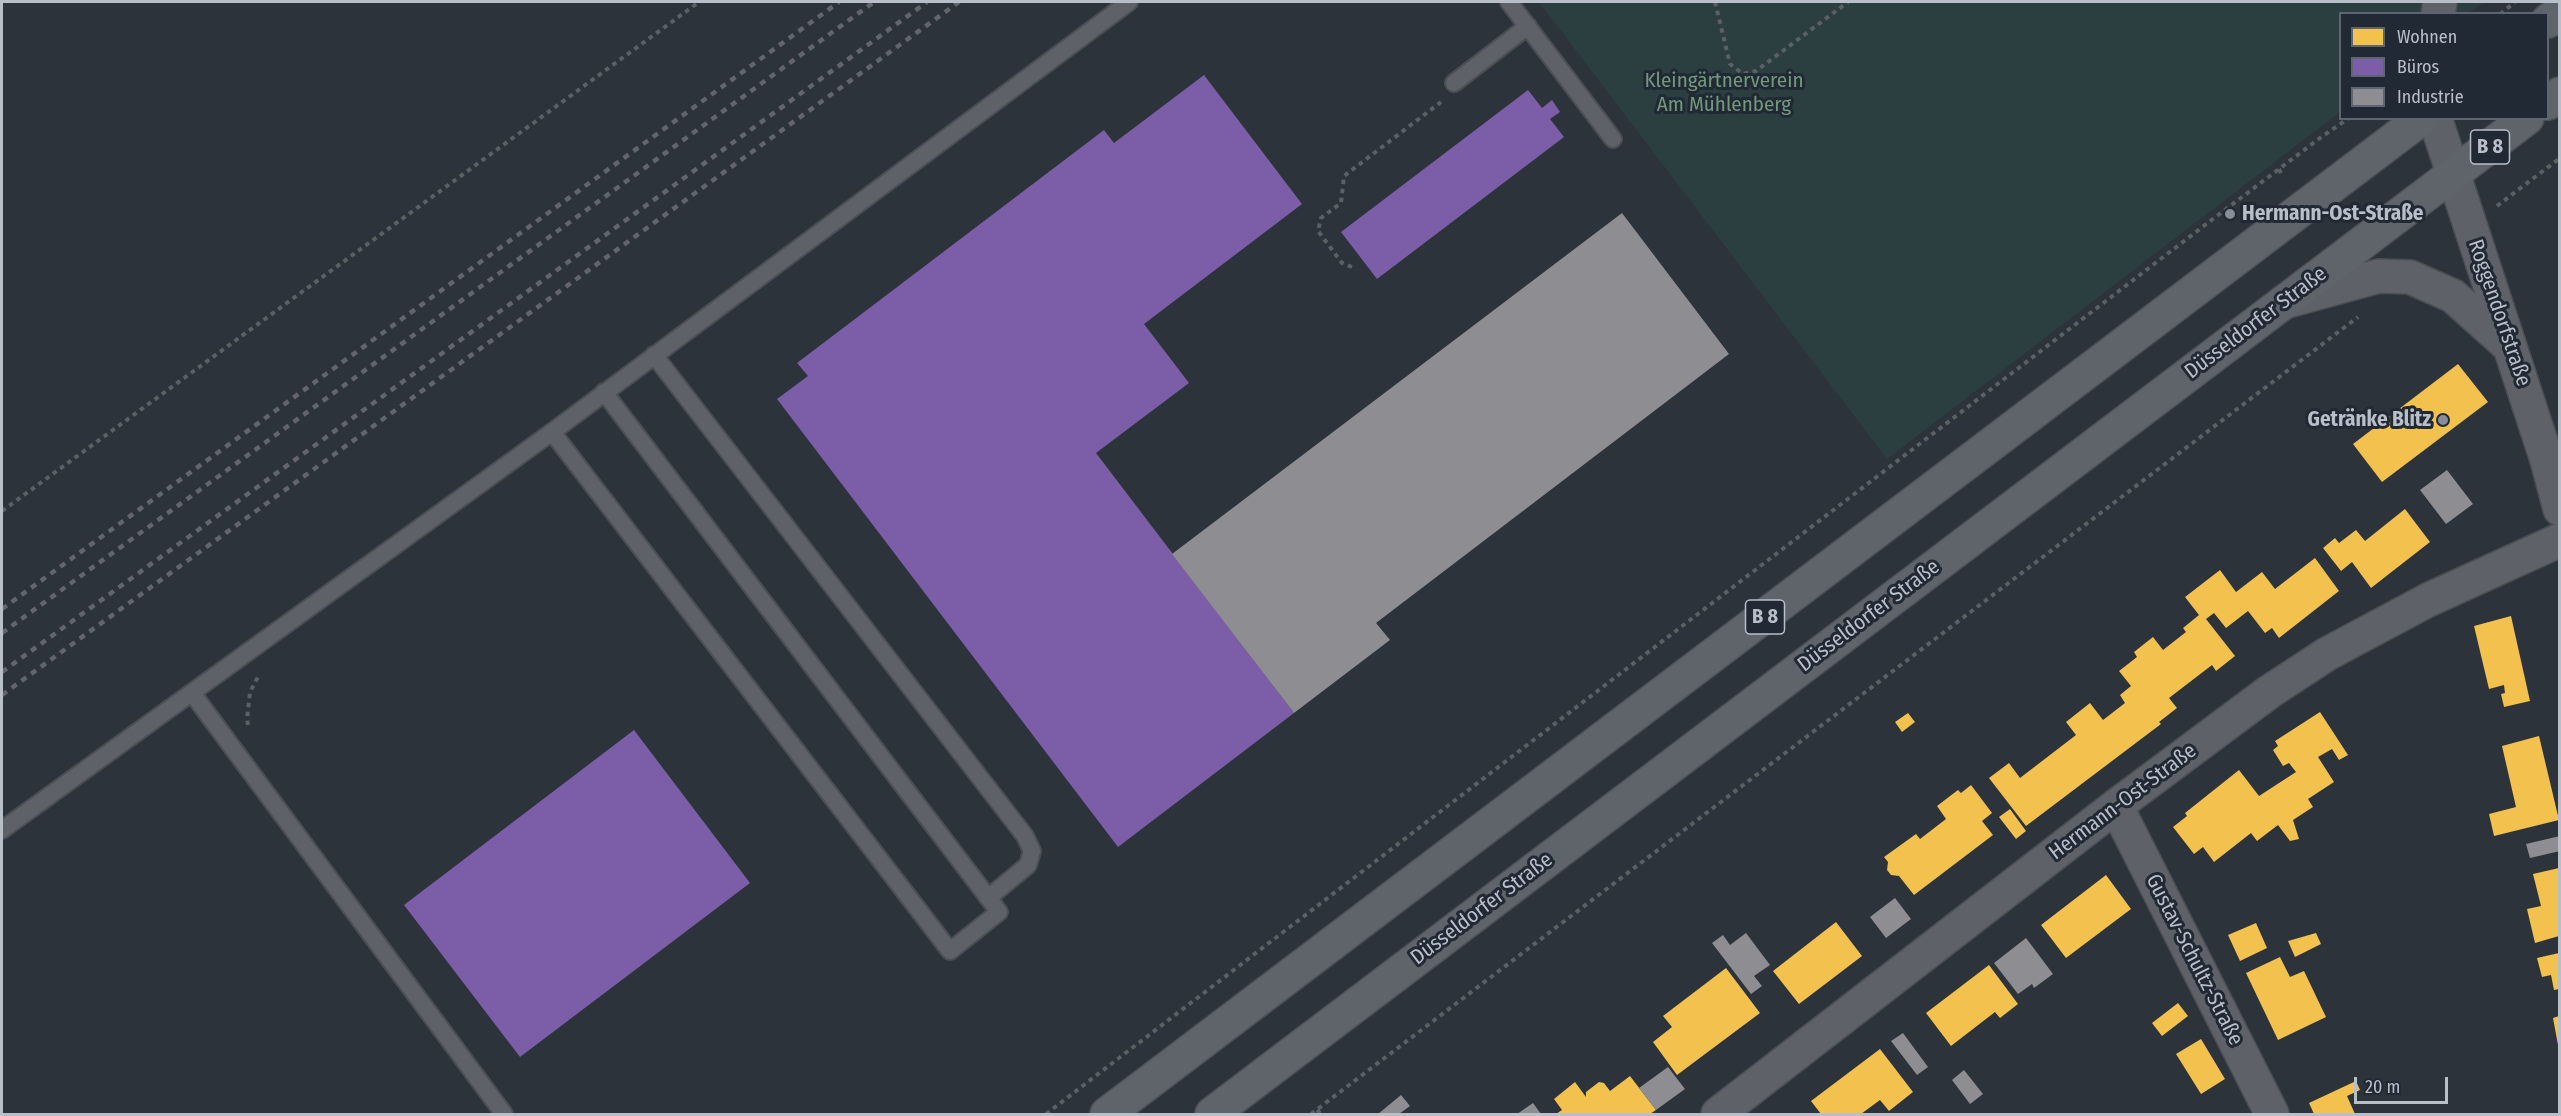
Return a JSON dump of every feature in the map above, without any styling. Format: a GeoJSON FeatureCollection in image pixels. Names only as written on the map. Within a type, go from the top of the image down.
{"type":"FeatureCollection","features":[{"type":"Feature","properties":{"kind":"main road","name":"B 8"},"geometry":{"type":"LineString","coordinates":[[1107,1114],[2419,120]]}},
{"type":"Feature","properties":{"kind":"main road","name":"Düsseldorfer Straße"},"geometry":{"type":"LineString","coordinates":[[1212,1114],[2524,120]]}},
{"type":"Feature","properties":{"kind":"street","name":"Roggendorfstraße"},"geometry":{"type":"LineString","coordinates":[[2436,120],[2511,347],[2553,456],[2559,509]]}},
{"type":"Feature","properties":{"kind":"street"},"geometry":{"type":"LineString","coordinates":[[2283,303],[2379,276],[2410,277],[2453,296],[2511,347]]}},
{"type":"Feature","properties":{"kind":"street","name":"Hermann-Ost-Straße"},"geometry":{"type":"LineString","coordinates":[[1718,1114],[2116,806],[2269,692],[2327,654],[2428,600],[2559,540]]}},
{"type":"Feature","properties":{"kind":"street","name":"Gustav-Schultz-Straße"},"geometry":{"type":"LineString","coordinates":[[2116,806],[2272,1114]]}},
{"type":"Feature","properties":{"kind":"lane"},"geometry":{"type":"LineString","coordinates":[[2,830],[552,432],[1129,2]]}},
{"type":"Feature","properties":{"kind":"lane"},"geometry":{"type":"LineString","coordinates":[[1509,2],[1613,139]]}},
{"type":"Feature","properties":{"kind":"lane"},"geometry":{"type":"LineString","coordinates":[[1454,83],[1528,26]]}},
{"type":"Feature","properties":{"kind":"lane"},"geometry":{"type":"LineString","coordinates":[[654,355],[1025,836],[1032,851],[1028,865],[988,898]]}},
{"type":"Feature","properties":{"kind":"lane"},"geometry":{"type":"LineString","coordinates":[[552,432],[950,951],[999,912],[604,392]]}},
{"type":"Feature","properties":{"kind":"lane"},"geometry":{"type":"LineString","coordinates":[[192,693],[504,1114]]}},
{"type":"Feature","properties":{"kind":"path"},"geometry":{"type":"LineString","coordinates":[[2,511],[699,2]]}},
{"type":"Feature","properties":{"kind":"path"},"geometry":{"type":"LineString","coordinates":[[1715,2],[1730,64],[1743,75],[1756,71],[1848,2]]}},
{"type":"Feature","properties":{"kind":"path"},"geometry":{"type":"LineString","coordinates":[[2502,12],[2515,2]]}},
{"type":"Feature","properties":{"kind":"path"},"geometry":{"type":"LineString","coordinates":[[1352,267],[1342,263],[1318,231],[1321,218],[1341,203],[1344,176],[1450,95],[1454,83]]}},
{"type":"Feature","properties":{"kind":"path"},"geometry":{"type":"LineString","coordinates":[[1046,1114],[2205,225],[2346,120]]}},
{"type":"Feature","properties":{"kind":"path"},"geometry":{"type":"LineString","coordinates":[[2469,226],[2559,158]]}},
{"type":"Feature","properties":{"kind":"path"},"geometry":{"type":"LineString","coordinates":[[2279,169],[2283,177]]}},
{"type":"Feature","properties":{"kind":"path"},"geometry":{"type":"LineString","coordinates":[[2205,225],[2208,229]]}},
{"type":"Feature","properties":{"kind":"path"},"geometry":{"type":"LineString","coordinates":[[1311,1114],[2363,313]]}},
{"type":"Feature","properties":{"kind":"path"},"geometry":{"type":"LineString","coordinates":[[249,730],[247,719],[250,692],[261,673]]}},
{"type":"Feature","properties":{"kind":"path"},"geometry":{"type":"LineString","coordinates":[[1317,1110],[1321,1114]]}},
{"type":"Feature","properties":{"kind":"green space","name":"Kleingärtnerverein Am Mühlenberg"},"geometry":{"type":"Polygon","coordinates":[[[1539,2],[2484,2],[2469,12],[2339,12],[2339,113],[1887,459],[1539,2]]]}},
{"type":"Feature","properties":{"kind":"building: Wohnen"},"geometry":{"type":"Polygon","coordinates":[[[2458,364],[2488,402],[2382,482],[2353,444],[2458,364]]]}},
{"type":"Feature","properties":{"kind":"building: Wohnen"},"geometry":{"type":"Polygon","coordinates":[[[2405,509],[2430,542],[2371,588],[2352,562],[2341,571],[2323,548],[2335,538],[2339,543],[2356,530],[2365,541],[2405,509]]]}},
{"type":"Feature","properties":{"kind":"building: Wohnen"},"geometry":{"type":"Polygon","coordinates":[[[2315,558],[2339,591],[2279,638],[2272,628],[2265,633],[2248,611],[2226,628],[2214,613],[2206,619],[2235,656],[2216,671],[2212,665],[2169,698],[2177,708],[2159,722],[2161,724],[2026,826],[1989,778],[2009,763],[2020,778],[2076,735],[2066,722],[2090,703],[2103,720],[2125,703],[2120,695],[2131,686],[2119,671],[2137,657],[2134,652],[2153,637],[2163,650],[2186,632],[2183,628],[2199,615],[2185,597],[2220,570],[2236,592],[2262,572],[2275,589],[2315,558]]]}},
{"type":"Feature","properties":{"kind":"building: Wohnen"},"geometry":{"type":"Polygon","coordinates":[[[2511,616],[2530,701],[2504,707],[2501,694],[2505,693],[2504,685],[2489,689],[2474,626],[2511,616]]]}},
{"type":"Feature","properties":{"kind":"building: Wohnen"},"geometry":{"type":"Polygon","coordinates":[[[2320,712],[2348,755],[2339,760],[2332,749],[2318,757],[2334,782],[2308,799],[2313,807],[2293,820],[2299,839],[2290,841],[2278,825],[2257,841],[2251,833],[2214,862],[2203,847],[2194,854],[2173,827],[2187,816],[2185,813],[2239,770],[2259,796],[2296,772],[2289,763],[2283,766],[2273,750],[2278,746],[2275,741],[2320,712]]]}},
{"type":"Feature","properties":{"kind":"building: Wohnen"},"geometry":{"type":"Polygon","coordinates":[[[1908,713],[1915,722],[1902,732],[1895,722],[1908,713]]]}},
{"type":"Feature","properties":{"kind":"building: Wohnen"},"geometry":{"type":"Polygon","coordinates":[[[2539,736],[2559,820],[2494,836],[2489,814],[2516,807],[2502,746],[2539,736]]]}},
{"type":"Feature","properties":{"kind":"building: Wohnen"},"geometry":{"type":"Polygon","coordinates":[[[1971,785],[1992,813],[1982,821],[1993,835],[1914,895],[1899,876],[1891,875],[1887,870],[1888,862],[1884,857],[1916,834],[1920,839],[1946,819],[1937,806],[1958,790],[1961,793],[1971,785]]]}},
{"type":"Feature","properties":{"kind":"building: Wohnen"},"geometry":{"type":"Polygon","coordinates":[[[2010,809],[2026,831],[2016,839],[1999,817],[2010,809]]]}},
{"type":"Feature","properties":{"kind":"building: Wohnen"},"geometry":{"type":"Polygon","coordinates":[[[2559,868],[2559,936],[2535,943],[2527,909],[2541,906],[2533,874],[2559,868]]]}},
{"type":"Feature","properties":{"kind":"building: Wohnen"},"geometry":{"type":"Polygon","coordinates":[[[2106,875],[2131,909],[2066,958],[2041,925],[2106,875]]]}},
{"type":"Feature","properties":{"kind":"building: Wohnen"},"geometry":{"type":"Polygon","coordinates":[[[1836,922],[1862,956],[1799,1004],[1773,971],[1836,922]]]}},
{"type":"Feature","properties":{"kind":"building: Wohnen"},"geometry":{"type":"Polygon","coordinates":[[[2256,923],[2267,948],[2240,961],[2228,935],[2256,923]]]}},
{"type":"Feature","properties":{"kind":"building: Wohnen"},"geometry":{"type":"Polygon","coordinates":[[[2316,933],[2321,944],[2295,957],[2288,941],[2316,933]]]}},
{"type":"Feature","properties":{"kind":"building: Wohnen"},"geometry":{"type":"Polygon","coordinates":[[[2559,953],[2559,989],[2554,990],[2551,975],[2542,977],[2537,958],[2559,953]]]}},
{"type":"Feature","properties":{"kind":"building: Wohnen"},"geometry":{"type":"Polygon","coordinates":[[[2280,957],[2290,977],[2304,971],[2326,1017],[2278,1040],[2246,973],[2280,957]]]}},
{"type":"Feature","properties":{"kind":"building: Wohnen"},"geometry":{"type":"Polygon","coordinates":[[[1989,965],[2018,1004],[2000,1018],[1995,1012],[1951,1046],[1926,1013],[1989,965]]]}},
{"type":"Feature","properties":{"kind":"building: Wohnen"},"geometry":{"type":"Polygon","coordinates":[[[1726,968],[1760,1013],[1677,1075],[1653,1042],[1672,1027],[1663,1016],[1726,968]]]}},
{"type":"Feature","properties":{"kind":"building: Wohnen"},"geometry":{"type":"Polygon","coordinates":[[[2178,1003],[2188,1016],[2162,1036],[2152,1023],[2178,1003]]]}},
{"type":"Feature","properties":{"kind":"building: Wohnen"},"geometry":{"type":"Polygon","coordinates":[[[2559,1016],[2559,1045],[2558,1045],[2553,1018],[2559,1016]]]}},
{"type":"Feature","properties":{"kind":"building: Wohnen"},"geometry":{"type":"Polygon","coordinates":[[[2201,1039],[2225,1079],[2201,1094],[2176,1054],[2201,1039]]]}},
{"type":"Feature","properties":{"kind":"building: Wohnen"},"geometry":{"type":"Polygon","coordinates":[[[1880,1049],[1913,1092],[1889,1111],[1880,1100],[1861,1114],[1821,1114],[1811,1101],[1880,1049]]]}},
{"type":"Feature","properties":{"kind":"building: Wohnen"},"geometry":{"type":"Polygon","coordinates":[[[1630,1076],[1656,1110],[1650,1114],[1556,1114],[1562,1110],[1554,1099],[1575,1082],[1586,1097],[1586,1092],[1599,1082],[1604,1083],[1610,1091],[1630,1076]]]}},
{"type":"Feature","properties":{"kind":"building: Wohnen"},"geometry":{"type":"Polygon","coordinates":[[[2356,1081],[2360,1090],[2347,1096],[2355,1114],[2314,1114],[2309,1103],[2356,1081]]]}},
{"type":"Feature","properties":{"kind":"building: Büros"},"geometry":{"type":"Polygon","coordinates":[[[1204,75],[1302,204],[1144,324],[1189,383],[1096,453],[1294,713],[1118,847],[777,399],[808,376],[797,363],[1104,130],[1114,143],[1204,75]]]}},
{"type":"Feature","properties":{"kind":"building: Büros"},"geometry":{"type":"Polygon","coordinates":[[[1528,90],[1542,108],[1552,100],[1560,112],[1550,119],[1564,137],[1377,279],[1341,232],[1528,90]]]}},
{"type":"Feature","properties":{"kind":"building: Büros"},"geometry":{"type":"Polygon","coordinates":[[[634,730],[750,883],[520,1057],[404,905],[634,730]]]}},
{"type":"Feature","properties":{"kind":"building: Industrie"},"geometry":{"type":"Polygon","coordinates":[[[1622,213],[1729,354],[1376,623],[1390,640],[1294,713],[1172,554],[1622,213]]]}},
{"type":"Feature","properties":{"kind":"building: Industrie"},"geometry":{"type":"Polygon","coordinates":[[[2447,470],[2473,504],[2446,524],[2420,490],[2447,470]]]}},
{"type":"Feature","properties":{"kind":"building: Industrie"},"geometry":{"type":"Polygon","coordinates":[[[2560,836],[2560,851],[2530,858],[2526,844],[2560,836]]]}},
{"type":"Feature","properties":{"kind":"building: Industrie"},"geometry":{"type":"Polygon","coordinates":[[[1895,898],[1911,919],[1886,938],[1870,917],[1895,898]]]}},
{"type":"Feature","properties":{"kind":"building: Industrie"},"geometry":{"type":"Polygon","coordinates":[[[1746,933],[1770,965],[1754,976],[1762,986],[1751,994],[1712,943],[1723,935],[1730,945],[1746,933]]]}},
{"type":"Feature","properties":{"kind":"building: Industrie"},"geometry":{"type":"Polygon","coordinates":[[[2026,938],[2053,974],[2034,988],[2032,984],[2018,994],[1994,963],[2026,938]]]}},
{"type":"Feature","properties":{"kind":"building: Industrie"},"geometry":{"type":"Polygon","coordinates":[[[1903,1033],[1928,1067],[1917,1075],[1891,1041],[1903,1033]]]}},
{"type":"Feature","properties":{"kind":"building: Industrie"},"geometry":{"type":"Polygon","coordinates":[[[1668,1067],[1685,1089],[1656,1110],[1639,1088],[1668,1067]]]}},
{"type":"Feature","properties":{"kind":"building: Industrie"},"geometry":{"type":"Polygon","coordinates":[[[1964,1070],[1983,1094],[1970,1104],[1952,1080],[1964,1070]]]}},
{"type":"Feature","properties":{"kind":"building: Industrie"},"geometry":{"type":"Polygon","coordinates":[[[1401,1095],[1410,1106],[1399,1114],[1378,1114],[1401,1095]]]}},
{"type":"Feature","properties":{"kind":"building: Industrie"},"geometry":{"type":"Polygon","coordinates":[[[1533,1103],[1541,1114],[1517,1114],[1533,1103]]]}},
{"type":"Feature","properties":{"kind":"railway"},"geometry":{"type":"LineString","coordinates":[[2,609],[839,2]]}},
{"type":"Feature","properties":{"kind":"railway"},"geometry":{"type":"LineString","coordinates":[[2,633],[874,2]]}},
{"type":"Feature","properties":{"kind":"railway"},"geometry":{"type":"LineString","coordinates":[[2,672],[927,2]]}},
{"type":"Feature","properties":{"kind":"railway"},"geometry":{"type":"LineString","coordinates":[[2,695],[959,2]]}},
{"type":"Feature","properties":{"kind":"place","name":"Hermann-Ost-Straße"},"geometry":{"type":"Point","coordinates":[2230,214]}},
{"type":"Feature","properties":{"kind":"place","name":"Getränke Blitz"},"geometry":{"type":"Point","coordinates":[2443,420]}}]}
